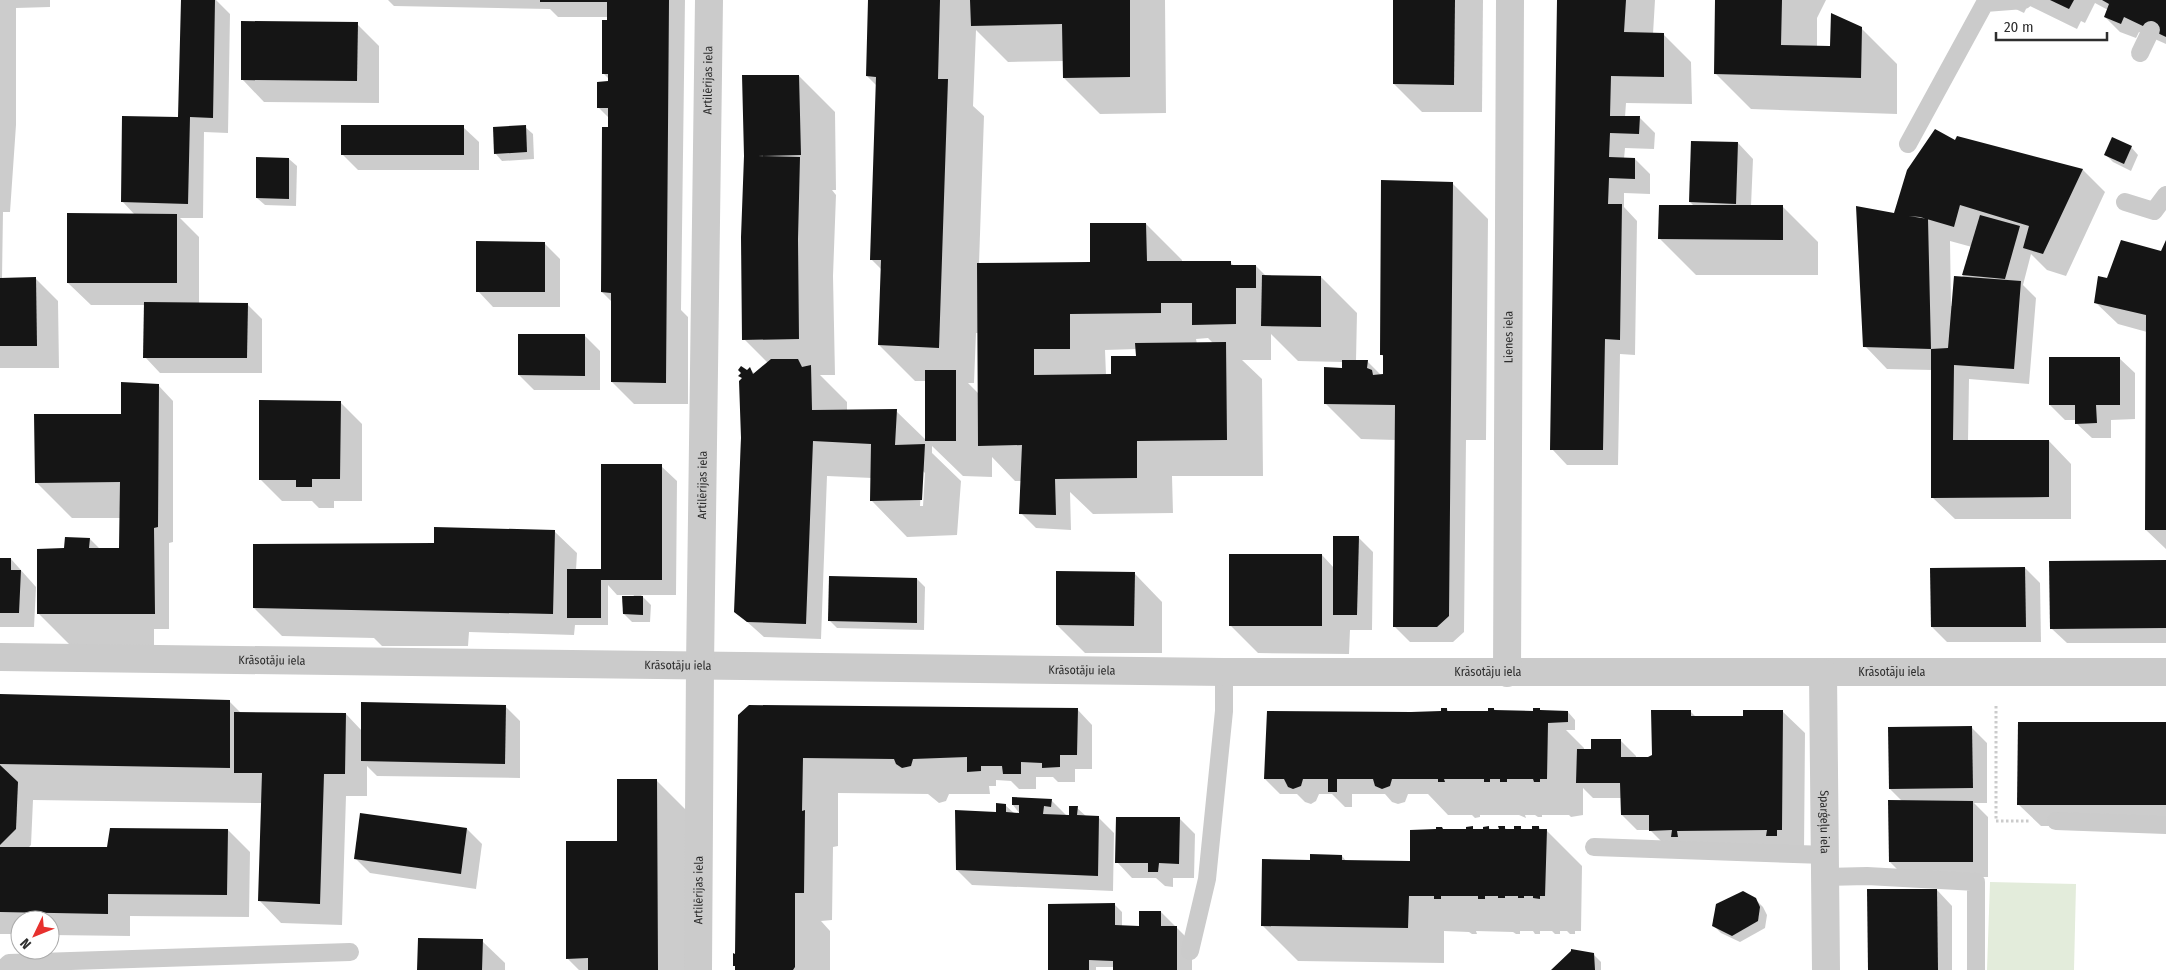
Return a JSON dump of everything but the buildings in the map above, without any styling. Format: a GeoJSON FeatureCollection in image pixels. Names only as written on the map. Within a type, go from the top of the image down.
{"type":"FeatureCollection","features":[{"type":"Feature","properties":{"kind":"street","name":"Artilērijas iela"},"geometry":{"type":"LineString","coordinates":[[698,970],[709,0]]}},
{"type":"Feature","properties":{"kind":"street","name":"Lienes iela"},"geometry":{"type":"LineString","coordinates":[[1507,673],[1510,0]]}},
{"type":"Feature","properties":{"kind":"street","name":"Krāsotāju iela"},"geometry":{"type":"LineString","coordinates":[[0,657],[1224,672],[2166,672]]}},
{"type":"Feature","properties":{"kind":"street","name":"Sparģeļu iela"},"geometry":{"type":"LineString","coordinates":[[1822,673],[1826,970]]}},
{"type":"Feature","properties":{"kind":"lane"},"geometry":{"type":"LineString","coordinates":[[1908,144],[1985,3],[2024,0]]}},
{"type":"Feature","properties":{"kind":"lane"},"geometry":{"type":"LineString","coordinates":[[2140,53],[2151,30]]}},
{"type":"Feature","properties":{"kind":"lane"},"geometry":{"type":"LineString","coordinates":[[2125,202],[2154,211],[2166,194]]}},
{"type":"Feature","properties":{"kind":"lane"},"geometry":{"type":"LineString","coordinates":[[1190,951],[1207,879],[1224,711],[1224,672]]}},
{"type":"Feature","properties":{"kind":"lane"},"geometry":{"type":"LineString","coordinates":[[2056,821],[2166,825]]}},
{"type":"Feature","properties":{"kind":"lane"},"geometry":{"type":"LineString","coordinates":[[1594,847],[1825,866],[1867,876],[1976,882],[1976,970]]}},
{"type":"Feature","properties":{"kind":"lane"},"geometry":{"type":"LineString","coordinates":[[2,970],[9,963],[350,952]]}},
{"type":"Feature","properties":{"kind":"path"},"geometry":{"type":"LineString","coordinates":[[1996,698],[1996,821],[2056,821]]}},
{"type":"Feature","properties":{"kind":"green space"},"geometry":{"type":"Polygon","coordinates":[[[1990,882],[2076,884],[2074,970],[1987,970],[1990,882]]]}}]}
